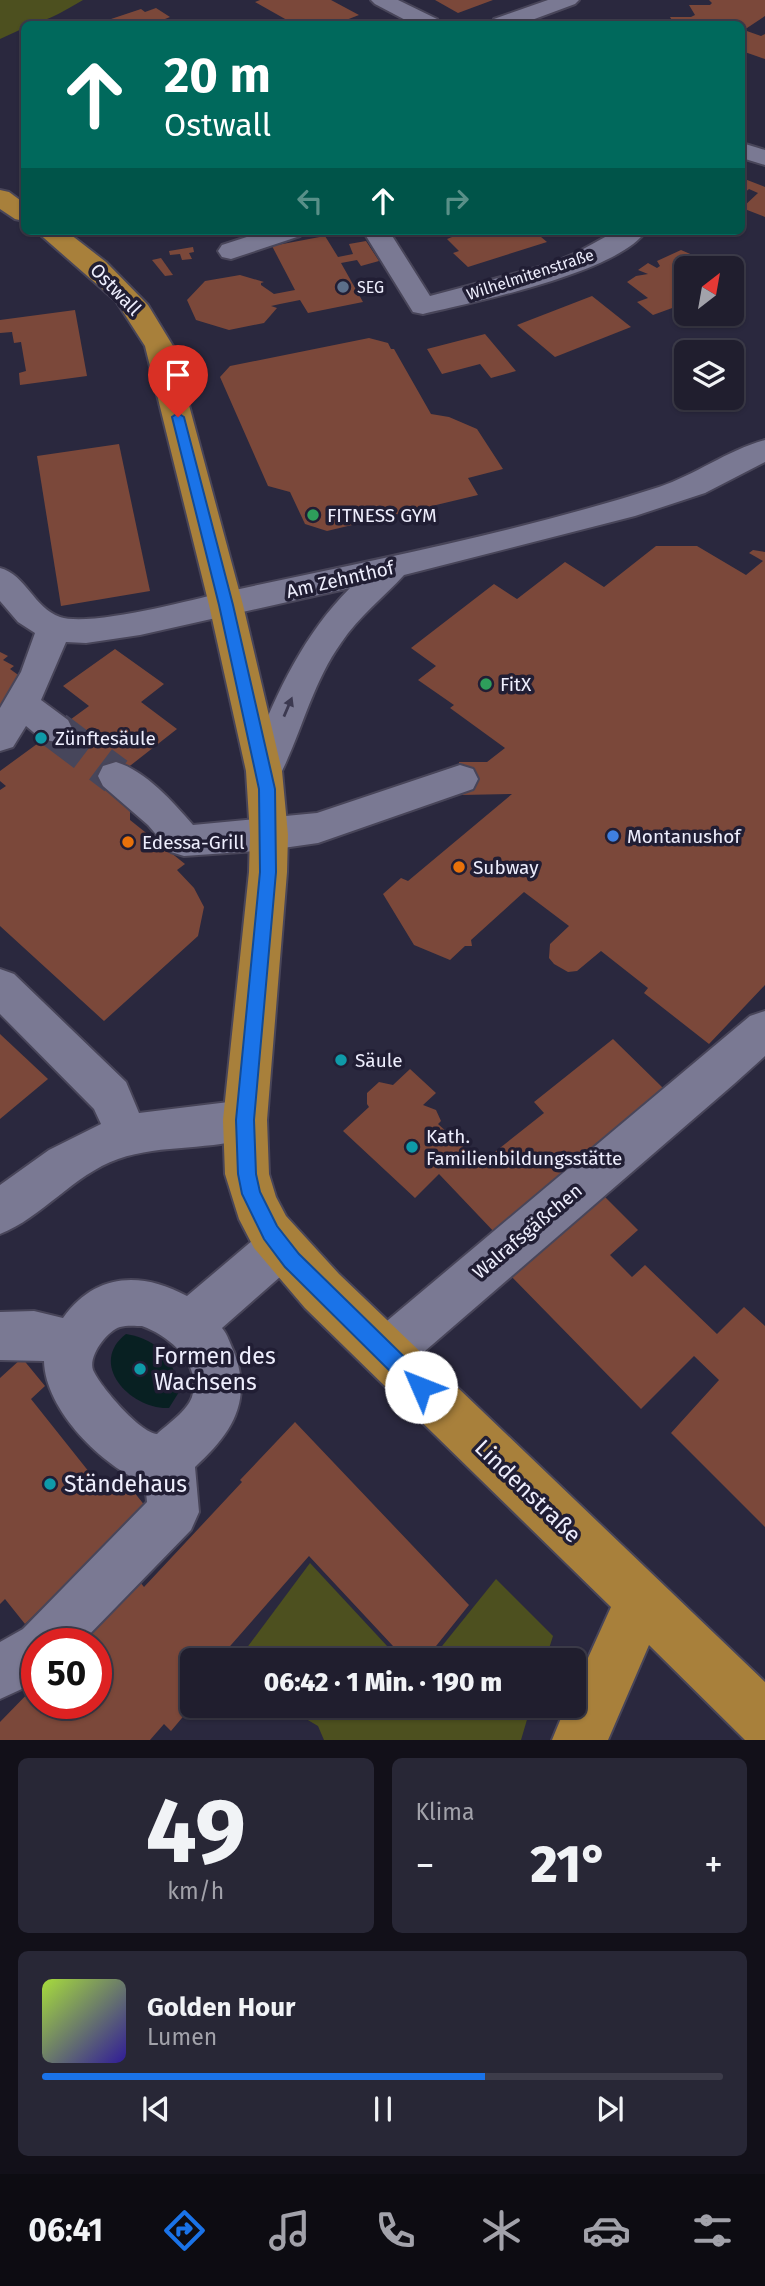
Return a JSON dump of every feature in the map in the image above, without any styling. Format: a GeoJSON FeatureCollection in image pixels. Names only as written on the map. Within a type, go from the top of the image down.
{"type":"FeatureCollection","features":[{"type":"Feature","properties":{"kind":"main road"},"geometry":{"type":"LineString","coordinates":[[0,197],[21,211]]}},
{"type":"Feature","properties":{"kind":"main road","name":"Ostwall"},"geometry":{"type":"LineString","coordinates":[[54,235],[108,276],[137,306],[151,329],[164,363],[226,605],[264,771],[269,835],[245,1120],[247,1174],[251,1194],[262,1218],[286,1253]]}},
{"type":"Feature","properties":{"kind":"main road","name":"Lindenstraße"},"geometry":{"type":"LineString","coordinates":[[286,1253],[765,1720]]}},
{"type":"Feature","properties":{"kind":"main road"},"geometry":{"type":"LineString","coordinates":[[580,1740],[641,1600]]}},
{"type":"Feature","properties":{"kind":"street"},"geometry":{"type":"LineString","coordinates":[[382,0],[423,21]]}},
{"type":"Feature","properties":{"kind":"street"},"geometry":{"type":"LineString","coordinates":[[510,21],[568,0]]}},
{"type":"Feature","properties":{"kind":"street"},"geometry":{"type":"LineString","coordinates":[[745,151],[765,158]]}},
{"type":"Feature","properties":{"kind":"street"},"geometry":{"type":"LineString","coordinates":[[231,251],[279,235]]}},
{"type":"Feature","properties":{"kind":"street","name":"Wilhelmitenstraße"},"geometry":{"type":"LineString","coordinates":[[379,235],[424,306],[557,269],[605,249],[627,235]]}},
{"type":"Feature","properties":{"kind":"street"},"geometry":{"type":"LineString","coordinates":[[694,486],[719,460],[765,427]]}},
{"type":"Feature","properties":{"kind":"street","name":"Am Zehnthof"},"geometry":{"type":"LineString","coordinates":[[53,629],[76,631],[113,627],[226,605],[397,566],[624,509],[694,486],[765,450]]}},
{"type":"Feature","properties":{"kind":"street"},"geometry":{"type":"LineString","coordinates":[[264,771],[293,694],[320,645],[356,600],[397,566]]}},
{"type":"Feature","properties":{"kind":"street"},"geometry":{"type":"LineString","coordinates":[[0,579],[30,614],[53,629],[49,646],[22,704],[0,737]]}},
{"type":"Feature","properties":{"kind":"street"},"geometry":{"type":"LineString","coordinates":[[22,704],[55,730]]}},
{"type":"Feature","properties":{"kind":"street"},"geometry":{"type":"LineString","coordinates":[[116,776],[161,814],[184,841],[269,835],[318,828],[460,779]]}},
{"type":"Feature","properties":{"kind":"street"},"geometry":{"type":"LineString","coordinates":[[0,986],[111,1096],[127,1136]]}},
{"type":"Feature","properties":{"kind":"street","name":"Walrafsgäßchen"},"geometry":{"type":"LineString","coordinates":[[386,1353],[449,1296],[715,1075],[765,1029]]}},
{"type":"Feature","properties":{"kind":"street"},"geometry":{"type":"LineString","coordinates":[[0,1212],[87,1152],[127,1136],[245,1120]]}},
{"type":"Feature","properties":{"kind":"street"},"geometry":{"type":"LineString","coordinates":[[188,1326],[286,1253]]}},
{"type":"Feature","properties":{"kind":"street"},"geometry":{"type":"LineString","coordinates":[[130,1300],[168,1311],[188,1326],[210,1355],[217,1378],[217,1396],[202,1426],[169,1457],[153,1459],[139,1456],[112,1433],[79,1392],[68,1366],[73,1344],[81,1328],[96,1313],[116,1302],[130,1300]]}},
{"type":"Feature","properties":{"kind":"street"},"geometry":{"type":"LineString","coordinates":[[0,1336],[34,1335],[73,1344]]}},
{"type":"Feature","properties":{"kind":"street"},"geometry":{"type":"LineString","coordinates":[[59,1628],[173,1512],[169,1457]]}},
{"type":"Feature","properties":{"kind":"street"},"geometry":{"type":"LineString","coordinates":[[0,1672],[21,1661]]}},
{"type":"Feature","properties":{"kind":"green space"},"geometry":{"type":"Polygon","coordinates":[[[0,0],[83,0],[47,19],[21,21],[21,29],[0,39],[0,0]]]}},
{"type":"Feature","properties":{"kind":"green space"},"geometry":{"type":"Polygon","coordinates":[[[310,1563],[389,1648],[247,1648],[310,1563]]]}},
{"type":"Feature","properties":{"kind":"green space"},"geometry":{"type":"Polygon","coordinates":[[[496,1579],[553,1636],[549,1648],[440,1648],[496,1579]]]}},
{"type":"Feature","properties":{"kind":"green space"},"geometry":{"type":"Polygon","coordinates":[[[304,1718],[527,1718],[521,1740],[324,1740],[318,1726],[304,1718]]]}},
{"type":"Feature","properties":{"kind":"shaded area"},"geometry":{"type":"Polygon","coordinates":[[[126,1334],[156,1346],[169,1361],[179,1392],[169,1408],[141,1402],[128,1393],[112,1371],[111,1358],[115,1346],[126,1334]]]}},
{"type":"Feature","properties":{"kind":"building"},"geometry":{"type":"Polygon","coordinates":[[[331,0],[359,15],[344,21],[289,21],[255,2],[331,0]]]}},
{"type":"Feature","properties":{"kind":"building"},"geometry":{"type":"Polygon","coordinates":[[[435,0],[493,0],[458,13],[435,0]]]}},
{"type":"Feature","properties":{"kind":"building"},"geometry":{"type":"Polygon","coordinates":[[[709,0],[765,0],[765,16],[745,29],[745,21],[672,21],[670,17],[691,17],[695,15],[689,5],[712,3],[709,0]]]}},
{"type":"Feature","properties":{"kind":"building"},"geometry":{"type":"Polygon","coordinates":[[[156,8],[170,17],[160,21],[105,21],[141,9],[145,12],[156,8]]]}},
{"type":"Feature","properties":{"kind":"building"},"geometry":{"type":"Polygon","coordinates":[[[745,30],[761,36],[765,34],[765,59],[745,52],[745,30]]]}},
{"type":"Feature","properties":{"kind":"building"},"geometry":{"type":"Polygon","coordinates":[[[745,179],[765,187],[765,217],[745,209],[745,205],[758,193],[749,189],[745,192],[745,179]]]}},
{"type":"Feature","properties":{"kind":"building"},"geometry":{"type":"Polygon","coordinates":[[[450,235],[539,235],[547,242],[468,267],[453,253],[459,251],[447,239],[452,237],[450,235]]]}},
{"type":"Feature","properties":{"kind":"building"},"geometry":{"type":"Polygon","coordinates":[[[325,236],[338,257],[353,254],[349,244],[366,241],[379,261],[361,266],[357,260],[341,263],[363,302],[308,313],[300,300],[280,304],[271,306],[277,308],[264,323],[229,330],[196,320],[187,300],[205,281],[240,275],[264,282],[261,285],[274,294],[295,290],[272,246],[325,236]]]}},
{"type":"Feature","properties":{"kind":"building"},"geometry":{"type":"Polygon","coordinates":[[[193,247],[194,252],[189,253],[192,259],[182,260],[180,254],[170,255],[169,251],[193,247]]]}},
{"type":"Feature","properties":{"kind":"building"},"geometry":{"type":"Polygon","coordinates":[[[681,250],[695,256],[674,256],[674,307],[653,315],[637,302],[648,298],[627,282],[636,276],[648,274],[638,270],[648,263],[657,268],[660,266],[657,261],[681,250]]]}},
{"type":"Feature","properties":{"kind":"building"},"geometry":{"type":"Polygon","coordinates":[[[161,258],[173,275],[165,276],[152,260],[161,258]]]}},
{"type":"Feature","properties":{"kind":"building"},"geometry":{"type":"Polygon","coordinates":[[[592,296],[631,327],[555,357],[517,325],[592,296]]]}},
{"type":"Feature","properties":{"kind":"building"},"geometry":{"type":"Polygon","coordinates":[[[75,310],[87,376],[20,385],[19,373],[26,371],[21,342],[14,343],[12,332],[0,333],[0,320],[75,310]]]}},
{"type":"Feature","properties":{"kind":"building"},"geometry":{"type":"Polygon","coordinates":[[[485,334],[516,371],[491,378],[480,364],[442,374],[427,349],[485,334]]]}},
{"type":"Feature","properties":{"kind":"building"},"geometry":{"type":"Polygon","coordinates":[[[369,338],[388,343],[391,349],[394,349],[431,414],[449,417],[477,429],[503,469],[468,478],[478,495],[327,531],[305,524],[290,492],[268,486],[220,377],[230,366],[369,338]]]}},
{"type":"Feature","properties":{"kind":"building"},"geometry":{"type":"Polygon","coordinates":[[[119,444],[150,591],[61,606],[37,456],[119,444]]]}},
{"type":"Feature","properties":{"kind":"building","name":"Montanushof"},"geometry":{"type":"Polygon","coordinates":[[[656,546],[697,546],[746,575],[763,561],[749,553],[753,550],[765,552],[765,985],[709,1044],[644,993],[648,988],[601,951],[577,971],[568,972],[554,964],[549,958],[550,944],[569,926],[524,892],[471,940],[472,946],[465,946],[450,960],[414,945],[383,894],[401,878],[408,881],[512,794],[461,795],[459,762],[487,762],[505,748],[450,708],[454,705],[418,680],[436,666],[411,648],[494,584],[517,599],[565,562],[604,587],[656,546]]]}},
{"type":"Feature","properties":{"kind":"building"},"geometry":{"type":"Polygon","coordinates":[[[115,649],[164,684],[141,702],[177,729],[103,787],[130,808],[130,820],[185,864],[177,870],[194,888],[204,907],[198,936],[104,1021],[0,926],[0,790],[6,786],[0,781],[0,771],[89,706],[63,686],[115,649]]]}},
{"type":"Feature","properties":{"kind":"building"},"geometry":{"type":"Polygon","coordinates":[[[0,652],[8,656],[3,660],[14,666],[10,669],[21,677],[0,710],[0,652]]]}},
{"type":"Feature","properties":{"kind":"building"},"geometry":{"type":"Polygon","coordinates":[[[0,1034],[48,1079],[0,1119],[0,1034]]]}},
{"type":"Feature","properties":{"kind":"building","name":"Kath. Familienbildungsstätte"},"geometry":{"type":"Polygon","coordinates":[[[613,1039],[662,1087],[664,1096],[497,1235],[439,1174],[415,1198],[343,1131],[369,1107],[367,1093],[379,1082],[393,1085],[410,1069],[436,1093],[423,1105],[436,1110],[441,1121],[438,1124],[481,1163],[544,1113],[534,1102],[613,1039]]]}},
{"type":"Feature","properties":{"kind":"building"},"geometry":{"type":"Polygon","coordinates":[[[598,1190],[638,1230],[610,1255],[632,1277],[645,1265],[717,1334],[744,1307],[765,1326],[765,1527],[671,1433],[719,1380],[694,1356],[641,1409],[506,1271],[598,1190]]]}},
{"type":"Feature","properties":{"kind":"building","name":"Ständehaus"},"geometry":{"type":"Polygon","coordinates":[[[22,1358],[45,1386],[31,1399],[105,1492],[121,1476],[146,1507],[25,1624],[5,1599],[0,1604],[0,1378],[22,1358]]]}},
{"type":"Feature","properties":{"kind":"building"},"geometry":{"type":"Polygon","coordinates":[[[295,1422],[469,1605],[434,1648],[395,1648],[309,1556],[228,1648],[180,1648],[182,1718],[171,1731],[164,1724],[150,1740],[0,1740],[0,1722],[21,1700],[21,1719],[112,1719],[112,1628],[90,1628],[136,1577],[144,1587],[242,1482],[240,1480],[295,1422]]]}},
{"type":"Feature","properties":{"kind":"tunnel"},"geometry":{"type":"LineString","coordinates":[[55,730],[116,776]]}},
{"type":"Feature","properties":{"kind":"place","name":"SEG"},"geometry":{"type":"Point","coordinates":[343,287]}},
{"type":"Feature","properties":{"kind":"place","name":"FITNESS GYM"},"geometry":{"type":"Point","coordinates":[313,515]}},
{"type":"Feature","properties":{"kind":"place","name":"FitX"},"geometry":{"type":"Point","coordinates":[486,684]}},
{"type":"Feature","properties":{"kind":"place","name":"Zünftesäule"},"geometry":{"type":"Point","coordinates":[41,738]}},
{"type":"Feature","properties":{"kind":"place","name":"Montanushof"},"geometry":{"type":"Point","coordinates":[613,836]}},
{"type":"Feature","properties":{"kind":"place","name":"Edessa-Grill"},"geometry":{"type":"Point","coordinates":[128,842]}},
{"type":"Feature","properties":{"kind":"place","name":"Subway"},"geometry":{"type":"Point","coordinates":[459,867]}},
{"type":"Feature","properties":{"kind":"place","name":"Säule"},"geometry":{"type":"Point","coordinates":[341,1060]}},
{"type":"Feature","properties":{"kind":"place","name":"Kath. Familienbildungsstätte"},"geometry":{"type":"Point","coordinates":[412,1147]}},
{"type":"Feature","properties":{"kind":"place","name":"Formen des Wachsens"},"geometry":{"type":"Point","coordinates":[140,1369]}},
{"type":"Feature","properties":{"kind":"place","name":"Ständehaus"},"geometry":{"type":"Point","coordinates":[50,1484]}},
{"type":"Feature","properties":{"kind":"route"},"geometry":{"type":"LineString","coordinates":[[178,417],[226,605],[267,789],[268,872],[245,1120],[247,1174],[251,1194],[270,1233],[292,1260],[421,1387]]}}]}
